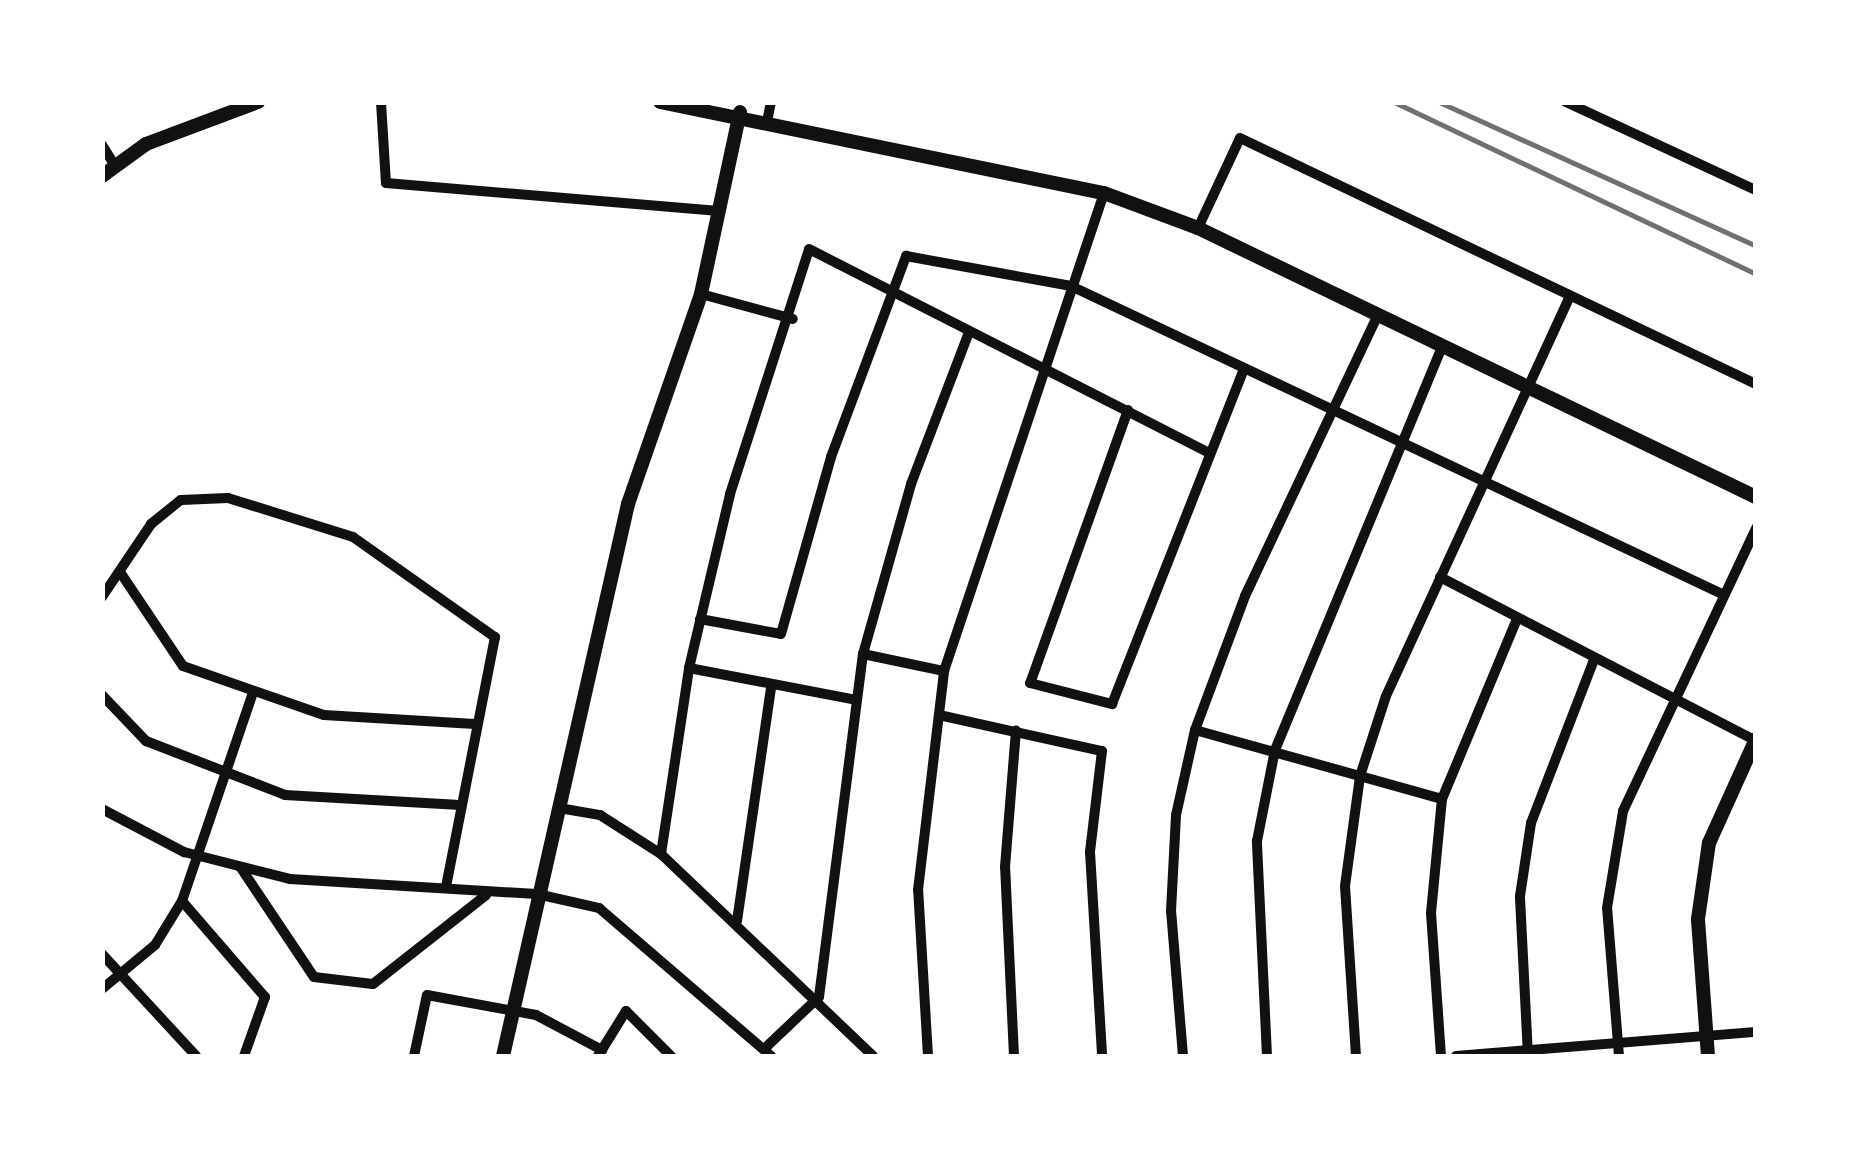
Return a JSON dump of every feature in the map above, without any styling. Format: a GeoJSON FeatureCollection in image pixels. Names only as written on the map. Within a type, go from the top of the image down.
{"type":"FeatureCollection","features":[{"type":"Feature","properties":{"kind":"street"},"geometry":{"type":"LineString","coordinates":[[102,144],[109,171],[194,122],[258,102]]}},
{"type":"Feature","properties":{"kind":"street"},"geometry":{"type":"LineString","coordinates":[[381,102],[386,183],[719,211]]}},
{"type":"Feature","properties":{"kind":"street"},"geometry":{"type":"LineString","coordinates":[[660,102],[705,104],[740,112],[769,110],[1104,193],[1198,228],[1525,394],[1756,497]]}},
{"type":"Feature","properties":{"kind":"street"},"geometry":{"type":"LineString","coordinates":[[1566,102],[1756,190]]}},
{"type":"Feature","properties":{"kind":"street"},"geometry":{"type":"LineString","coordinates":[[503,1056],[628,504],[701,294],[740,112]]}},
{"type":"Feature","properties":{"kind":"street"},"geometry":{"type":"LineString","coordinates":[[1198,228],[1240,138],[1756,384]]}},
{"type":"Feature","properties":{"kind":"street"},"geometry":{"type":"LineString","coordinates":[[928,1056],[918,890],[944,671],[1104,193]]}},
{"type":"Feature","properties":{"kind":"street"},"geometry":{"type":"LineString","coordinates":[[661,854],[689,668],[730,494],[793,319],[808,250],[1208,452]]}},
{"type":"Feature","properties":{"kind":"street"},"geometry":{"type":"LineString","coordinates":[[700,619],[781,634],[890,291],[906,256],[1070,286],[1724,595]]}},
{"type":"Feature","properties":{"kind":"street"},"geometry":{"type":"LineString","coordinates":[[701,294],[793,319]]}},
{"type":"Feature","properties":{"kind":"street"},"geometry":{"type":"LineString","coordinates":[[1356,1056],[1344,886],[1360,776],[1440,577],[1569,298]]}},
{"type":"Feature","properties":{"kind":"street"},"geometry":{"type":"LineString","coordinates":[[1183,1056],[1171,911],[1176,815],[1195,730],[1246,596],[1375,321]]}},
{"type":"Feature","properties":{"kind":"street"},"geometry":{"type":"LineString","coordinates":[[102,809],[196,856],[290,879],[446,886],[486,895],[537,894],[599,908],[768,1052],[819,997],[863,654],[911,484],[969,332]]}},
{"type":"Feature","properties":{"kind":"street"},"geometry":{"type":"LineString","coordinates":[[1267,1056],[1257,841],[1275,750],[1406,445],[1440,352]]}},
{"type":"Feature","properties":{"kind":"street"},"geometry":{"type":"LineString","coordinates":[[1128,410],[1030,682],[1112,704],[1243,371]]}},
{"type":"Feature","properties":{"kind":"street"},"geometry":{"type":"LineString","coordinates":[[102,597],[151,524],[181,500],[228,498],[353,538],[495,637],[456,805],[446,886]]}},
{"type":"Feature","properties":{"kind":"street"},"geometry":{"type":"LineString","coordinates":[[1619,1056],[1607,908],[1623,811],[1756,528]]}},
{"type":"Feature","properties":{"kind":"street"},"geometry":{"type":"LineString","coordinates":[[120,572],[183,666],[324,716],[475,724]]}},
{"type":"Feature","properties":{"kind":"street"},"geometry":{"type":"LineString","coordinates":[[1440,577],[1755,740],[1709,842],[1698,918],[1708,1056]]}},
{"type":"Feature","properties":{"kind":"street"},"geometry":{"type":"LineString","coordinates":[[1441,1056],[1431,914],[1442,800],[1518,618]]}},
{"type":"Feature","properties":{"kind":"street"},"geometry":{"type":"LineString","coordinates":[[863,654],[944,671]]}},
{"type":"Feature","properties":{"kind":"street"},"geometry":{"type":"LineString","coordinates":[[1528,1054],[1520,896],[1530,823],[1594,660]]}},
{"type":"Feature","properties":{"kind":"street"},"geometry":{"type":"LineString","coordinates":[[689,668],[771,687],[856,700]]}},
{"type":"Feature","properties":{"kind":"street"},"geometry":{"type":"LineString","coordinates":[[737,921],[771,687]]}},
{"type":"Feature","properties":{"kind":"street"},"geometry":{"type":"LineString","coordinates":[[102,988],[155,945],[182,901],[253,693]]}},
{"type":"Feature","properties":{"kind":"street"},"geometry":{"type":"LineString","coordinates":[[102,695],[146,742],[285,795],[456,805]]}},
{"type":"Feature","properties":{"kind":"street"},"geometry":{"type":"LineString","coordinates":[[938,715],[1102,751],[1090,852],[1102,1056]]}},
{"type":"Feature","properties":{"kind":"street"},"geometry":{"type":"LineString","coordinates":[[1014,1056],[1005,867],[1016,730]]}},
{"type":"Feature","properties":{"kind":"street"},"geometry":{"type":"LineString","coordinates":[[1195,730],[1442,800]]}},
{"type":"Feature","properties":{"kind":"street"},"geometry":{"type":"LineString","coordinates":[[559,808],[600,814],[661,854],[819,997],[873,1056]]}},
{"type":"Feature","properties":{"kind":"street"},"geometry":{"type":"LineString","coordinates":[[240,868],[314,977],[373,984],[486,895]]}},
{"type":"Feature","properties":{"kind":"street"},"geometry":{"type":"LineString","coordinates":[[182,901],[266,997],[244,1056]]}},
{"type":"Feature","properties":{"kind":"street"},"geometry":{"type":"LineString","coordinates":[[102,954],[196,1056]]}},
{"type":"Feature","properties":{"kind":"street"},"geometry":{"type":"LineString","coordinates":[[414,1056],[427,995],[513,1010],[600,1054],[626,1011],[671,1056]]}},
{"type":"Feature","properties":{"kind":"street"},"geometry":{"type":"LineString","coordinates":[[1456,1056],[1528,1054],[1618,1042],[1756,1032]]}},
{"type":"Feature","properties":{"kind":"railway"},"geometry":{"type":"LineString","coordinates":[[1394,102],[1756,274]]}},
{"type":"Feature","properties":{"kind":"railway"},"geometry":{"type":"LineString","coordinates":[[1439,102],[1756,246]]}}]}
